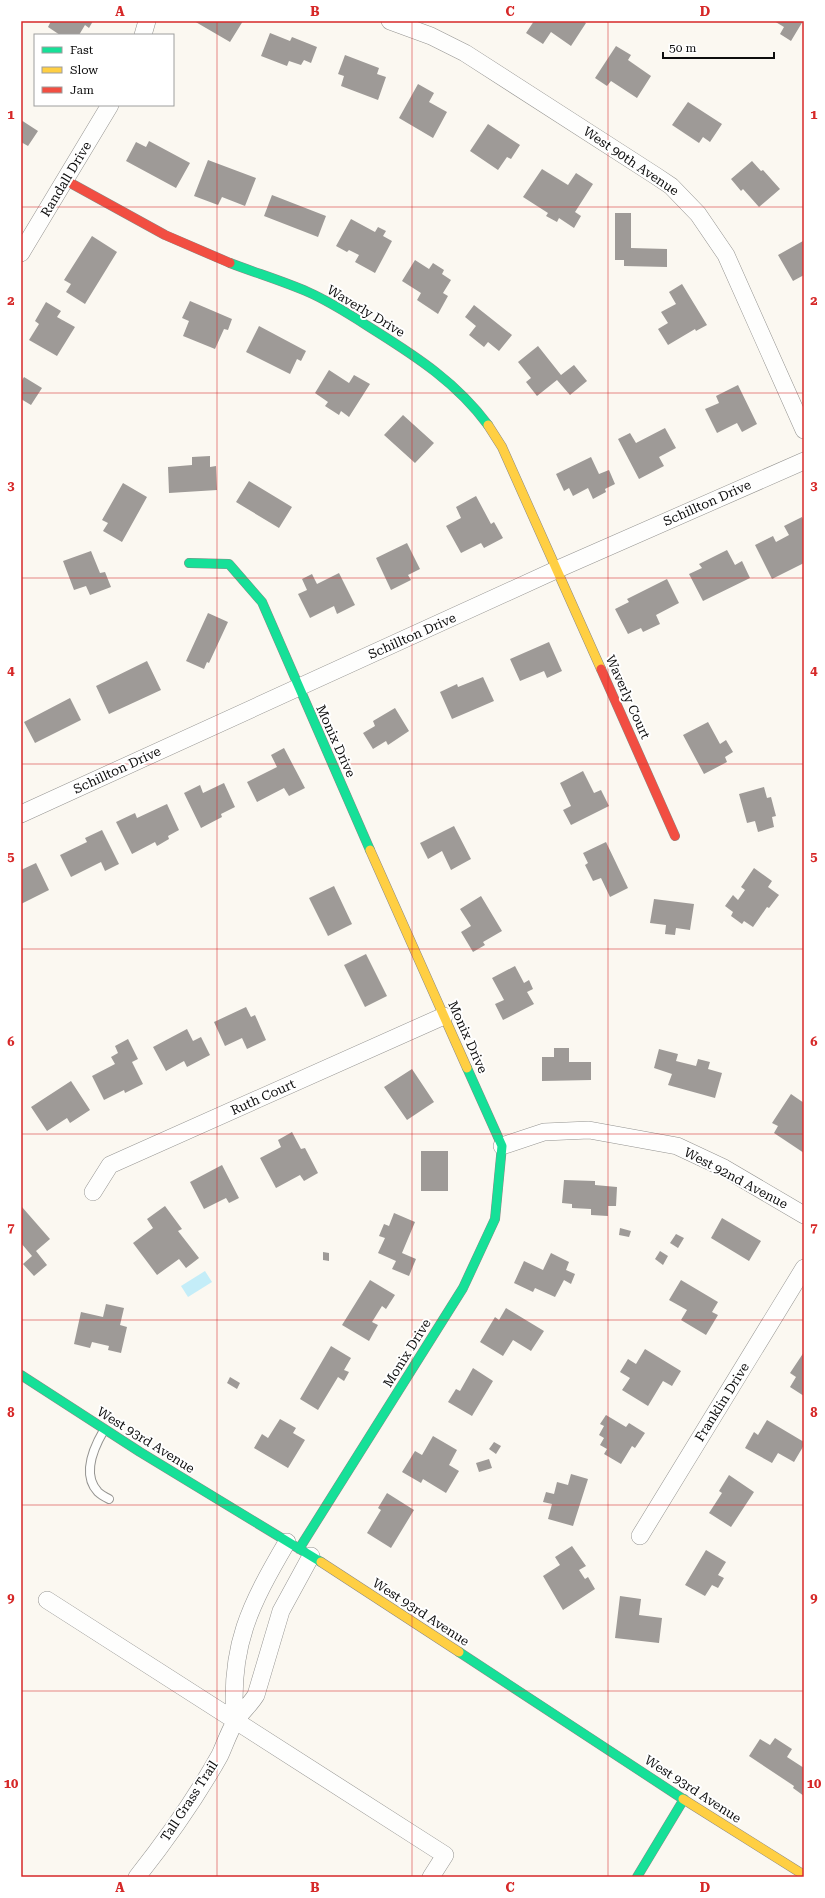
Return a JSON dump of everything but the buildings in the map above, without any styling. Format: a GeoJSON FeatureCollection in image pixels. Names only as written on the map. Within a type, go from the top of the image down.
{"type":"FeatureCollection","features":[{"type":"Feature","properties":{"kind":"street"},"geometry":{"type":"LineString","coordinates":[[142,34],[147,21]]}},
{"type":"Feature","properties":{"kind":"street","name":"West 90th Avenue"},"geometry":{"type":"LineString","coordinates":[[390,21],[431,36],[479,62],[671,186],[710,230],[726,255],[804,430]]}},
{"type":"Feature","properties":{"kind":"street","name":"Randall Drive"},"geometry":{"type":"LineString","coordinates":[[21,254],[109,106]]}},
{"type":"Feature","properties":{"kind":"street","name":"Waverly Drive"},"geometry":{"type":"LineString","coordinates":[[65,180],[118,211],[198,251],[316,295],[436,370],[466,396],[494,433],[558,569]]}},
{"type":"Feature","properties":{"kind":"street","name":"Schillton Drive"},"geometry":{"type":"LineString","coordinates":[[21,814],[558,569],[804,460]]}},
{"type":"Feature","properties":{"kind":"street","name":"Monix Drive"},"geometry":{"type":"LineString","coordinates":[[189,563],[229,564],[262,602],[298,687],[502,1146],[495,1219],[463,1288],[299,1549]]}},
{"type":"Feature","properties":{"kind":"street","name":"Waverly Court"},"geometry":{"type":"LineString","coordinates":[[558,569],[675,836]]}},
{"type":"Feature","properties":{"kind":"street","name":"Ruth Court"},"geometry":{"type":"LineString","coordinates":[[93,1192],[110,1165],[444,1016]]}},
{"type":"Feature","properties":{"kind":"street","name":"West 92nd Avenue"},"geometry":{"type":"LineString","coordinates":[[502,1146],[544,1132],[590,1130],[677,1146],[724,1168],[804,1215]]}},
{"type":"Feature","properties":{"kind":"street","name":"Franklin Drive"},"geometry":{"type":"LineString","coordinates":[[640,1536],[804,1268]]}},
{"type":"Feature","properties":{"kind":"street","name":"West 93rd Avenue"},"geometry":{"type":"LineString","coordinates":[[21,1375],[104,1430],[299,1549],[684,1799],[804,1875]]}},
{"type":"Feature","properties":{"kind":"street","name":"Tall Grass Trail"},"geometry":{"type":"LineString","coordinates":[[235,1722],[233,1694],[234,1676],[241,1637],[253,1604],[299,1549]]}},
{"type":"Feature","properties":{"kind":"street","name":"Tall Grass Trail"},"geometry":{"type":"LineString","coordinates":[[137,1877],[195,1796],[219,1755],[235,1722],[250,1706],[256,1695],[299,1549]]}},
{"type":"Feature","properties":{"kind":"street"},"geometry":{"type":"LineString","coordinates":[[47,1600],[207,1701],[235,1722],[445,1855],[431,1877]]}},
{"type":"Feature","properties":{"kind":"street"},"geometry":{"type":"LineString","coordinates":[[637,1877],[684,1799]]}},
{"type":"Feature","properties":{"kind":"lane"},"geometry":{"type":"LineString","coordinates":[[104,1430],[92,1455],[90,1469],[92,1482],[98,1492],[109,1499]]}},
{"type":"Feature","properties":{"kind":"water"},"geometry":{"type":"Polygon","coordinates":[[[205,1271],[212,1282],[188,1297],[181,1286],[205,1271]]]}},
{"type":"Feature","properties":{"kind":"traffic: fast"},"geometry":{"type":"LineString","coordinates":[[230,263],[289,284],[317,296],[406,350],[450,384],[476,410],[488,425]]}},
{"type":"Feature","properties":{"kind":"traffic: fast"},"geometry":{"type":"LineString","coordinates":[[189,563],[229,564],[262,602],[370,850]]}},
{"type":"Feature","properties":{"kind":"traffic: fast"},"geometry":{"type":"LineString","coordinates":[[299,1549],[463,1288],[495,1219],[502,1146],[467,1068]]}},
{"type":"Feature","properties":{"kind":"traffic: fast"},"geometry":{"type":"LineString","coordinates":[[21,1375],[140,1452],[321,1562]]}},
{"type":"Feature","properties":{"kind":"traffic: fast"},"geometry":{"type":"LineString","coordinates":[[459,1652],[683,1799]]}},
{"type":"Feature","properties":{"kind":"traffic: fast"},"geometry":{"type":"LineString","coordinates":[[637,1877],[684,1799]]}},
{"type":"Feature","properties":{"kind":"traffic: slow"},"geometry":{"type":"LineString","coordinates":[[488,425],[502,447],[601,669]]}},
{"type":"Feature","properties":{"kind":"traffic: slow"},"geometry":{"type":"LineString","coordinates":[[370,850],[467,1068]]}},
{"type":"Feature","properties":{"kind":"traffic: slow"},"geometry":{"type":"LineString","coordinates":[[321,1562],[459,1652]]}},
{"type":"Feature","properties":{"kind":"traffic: slow"},"geometry":{"type":"LineString","coordinates":[[683,1799],[804,1875]]}},
{"type":"Feature","properties":{"kind":"traffic: jam"},"geometry":{"type":"LineString","coordinates":[[65,180],[165,235],[230,263]]}},
{"type":"Feature","properties":{"kind":"traffic: jam"},"geometry":{"type":"LineString","coordinates":[[601,669],[675,836]]}}]}
